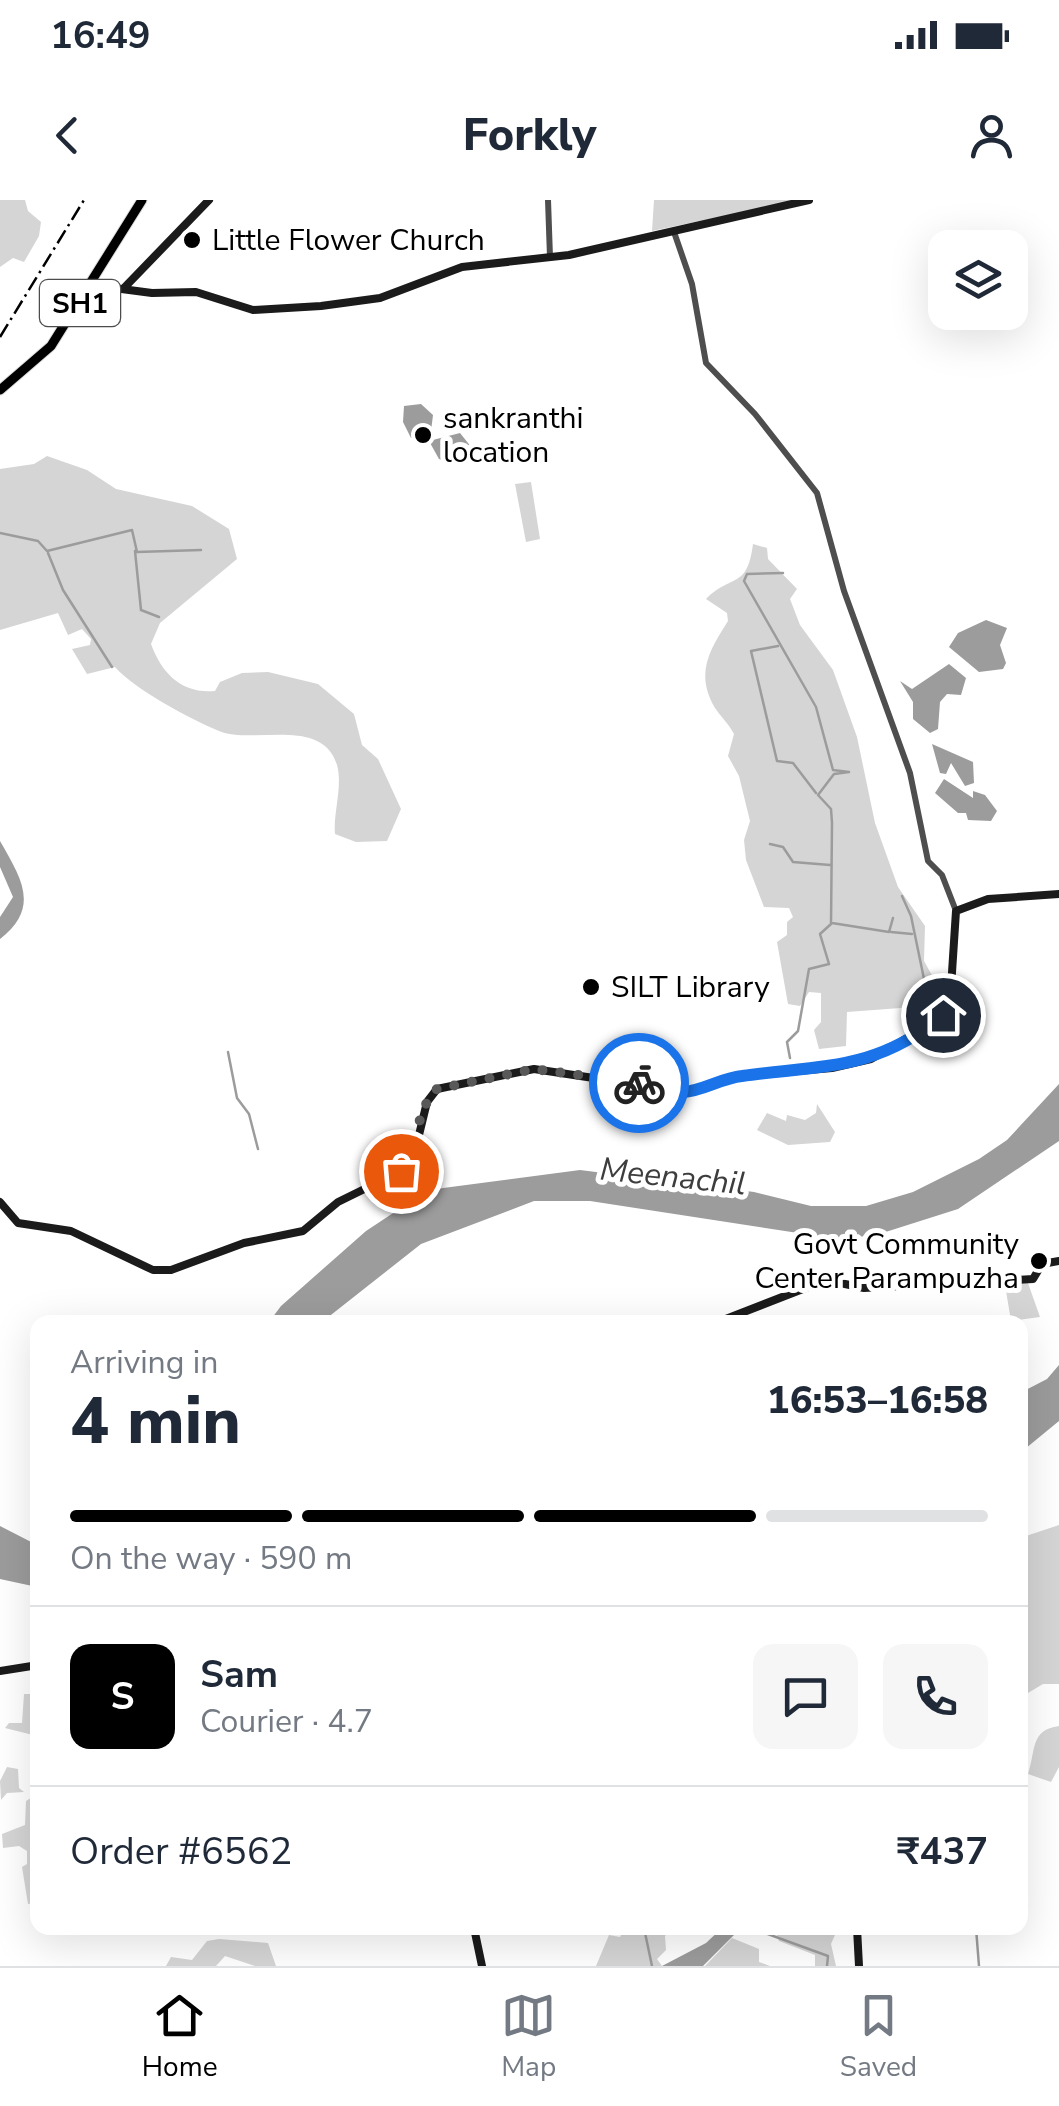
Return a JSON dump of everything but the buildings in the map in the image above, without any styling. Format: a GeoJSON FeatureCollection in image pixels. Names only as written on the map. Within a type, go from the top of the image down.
{"type":"FeatureCollection","features":[{"type":"Feature","properties":{"kind":"main road","name":"SH1"},"geometry":{"type":"LineString","coordinates":[[0,390],[51,346],[142,200]]}},
{"type":"Feature","properties":{"kind":"main road"},"geometry":{"type":"LineString","coordinates":[[124,289],[209,200]]}},
{"type":"Feature","properties":{"kind":"main road"},"geometry":{"type":"LineString","coordinates":[[91,285],[196,292],[252,310],[288,309],[380,298],[462,267],[550,257],[809,200]]}},
{"type":"Feature","properties":{"kind":"main road"},"geometry":{"type":"LineString","coordinates":[[0,1202],[18,1223],[70,1231],[141,1268],[172,1270],[244,1243],[303,1231],[338,1202],[401,1171],[418,1138],[427,1102],[437,1089],[534,1069],[686,1092],[741,1076],[832,1068],[870,1060],[935,1022],[950,1003],[956,910],[988,899],[1059,894]]}},
{"type":"Feature","properties":{"kind":"main road"},"geometry":{"type":"LineString","coordinates":[[736,1315],[826,1280],[864,1288],[906,1283],[998,1283],[1033,1279],[1042,1264],[1059,1261]]}},
{"type":"Feature","properties":{"kind":"main road"},"geometry":{"type":"LineString","coordinates":[[0,1671],[30,1667]]}},
{"type":"Feature","properties":{"kind":"main road"},"geometry":{"type":"LineString","coordinates":[[475,1935],[482,1966]]}},
{"type":"Feature","properties":{"kind":"main road"},"geometry":{"type":"LineString","coordinates":[[857,1935],[858,1966]]}},
{"type":"Feature","properties":{"kind":"street"},"geometry":{"type":"LineString","coordinates":[[548,200],[550,257]]}},
{"type":"Feature","properties":{"kind":"street"},"geometry":{"type":"LineString","coordinates":[[674,232],[692,284],[706,364],[755,414],[822,506],[844,591],[888,703],[902,760],[910,773],[928,860],[942,875],[956,910]]}},
{"type":"Feature","properties":{"kind":"shaded area"},"geometry":{"type":"Polygon","coordinates":[[[0,200],[25,200],[28,211],[41,222],[39,236],[24,262],[13,258],[0,267],[0,200]]]}},
{"type":"Feature","properties":{"kind":"shaded area"},"geometry":{"type":"Polygon","coordinates":[[[654,200],[800,200],[652,231],[654,200]]]}},
{"type":"Feature","properties":{"kind":"shaded area"},"geometry":{"type":"Polygon","coordinates":[[[421,404],[433,415],[431,431],[411,438],[403,422],[404,406],[421,404]]]}},
{"type":"Feature","properties":{"kind":"shaded area"},"geometry":{"type":"Polygon","coordinates":[[[460,433],[480,458],[452,463],[439,459],[429,441],[460,433]]]}},
{"type":"Feature","properties":{"kind":"shaded area"},"geometry":{"type":"Polygon","coordinates":[[[47,456],[87,470],[116,489],[192,506],[229,529],[237,559],[160,623],[151,644],[156,655],[175,680],[203,691],[215,691],[220,682],[242,673],[268,672],[318,684],[354,714],[362,745],[378,759],[401,809],[387,841],[356,842],[335,834],[337,765],[329,750],[317,741],[302,736],[219,731],[149,694],[115,667],[87,674],[72,649],[90,645],[91,639],[82,629],[68,635],[58,613],[0,630],[0,469],[34,464],[47,456]]]}},
{"type":"Feature","properties":{"kind":"shaded area"},"geometry":{"type":"Polygon","coordinates":[[[531,482],[540,539],[526,542],[515,484],[531,482]]]}},
{"type":"Feature","properties":{"kind":"shaded area"},"geometry":{"type":"Polygon","coordinates":[[[753,544],[767,548],[768,559],[797,589],[790,599],[800,625],[833,670],[857,737],[875,823],[898,887],[925,926],[924,961],[938,986],[933,999],[914,1007],[847,1012],[846,1046],[819,1049],[814,1030],[821,1022],[821,993],[809,992],[800,1006],[788,1004],[777,942],[787,935],[787,922],[793,917],[789,908],[764,907],[746,860],[744,840],[750,821],[739,776],[728,756],[734,734],[715,708],[706,684],[710,653],[728,621],[727,613],[706,599],[742,575],[753,544]]]}},
{"type":"Feature","properties":{"kind":"shaded area"},"geometry":{"type":"Polygon","coordinates":[[[986,620],[1007,628],[1000,645],[1006,663],[1003,669],[979,672],[949,647],[958,633],[986,620]]]}},
{"type":"Feature","properties":{"kind":"shaded area"},"geometry":{"type":"Polygon","coordinates":[[[949,664],[966,678],[961,695],[947,694],[940,702],[938,729],[930,733],[913,719],[913,702],[900,681],[912,689],[949,664]]]}},
{"type":"Feature","properties":{"kind":"shaded area"},"geometry":{"type":"Polygon","coordinates":[[[932,744],[973,762],[974,783],[965,786],[951,763],[946,774],[940,773],[932,744]]]}},
{"type":"Feature","properties":{"kind":"shaded area"},"geometry":{"type":"Polygon","coordinates":[[[944,779],[973,798],[973,791],[985,795],[997,811],[991,821],[968,820],[966,813],[958,813],[935,793],[944,779]]]}},
{"type":"Feature","properties":{"kind":"shaded area"},"geometry":{"type":"Polygon","coordinates":[[[0,841],[20,880],[24,904],[13,927],[0,939],[0,917],[13,897],[0,867],[0,841]]]}},
{"type":"Feature","properties":{"kind":"shaded area"},"geometry":{"type":"Polygon","coordinates":[[[1059,1084],[1059,1141],[958,1209],[873,1236],[831,1238],[590,1201],[534,1201],[421,1244],[331,1315],[274,1315],[366,1231],[428,1190],[580,1170],[754,1192],[811,1206],[866,1206],[913,1192],[979,1159],[1007,1140],[1059,1084]]]}},
{"type":"Feature","properties":{"kind":"shaded area"},"geometry":{"type":"Polygon","coordinates":[[[817,1104],[835,1132],[830,1142],[788,1145],[757,1130],[767,1113],[786,1121],[787,1115],[805,1120],[816,1113],[817,1104]]]}},
{"type":"Feature","properties":{"kind":"shaded area"},"geometry":{"type":"Polygon","coordinates":[[[1028,1283],[1040,1317],[1010,1315],[1005,1285],[1028,1283]]]}},
{"type":"Feature","properties":{"kind":"shaded area"},"geometry":{"type":"Polygon","coordinates":[[[1059,1365],[1059,1421],[1028,1446],[1028,1389],[1047,1379],[1059,1365]]]}},
{"type":"Feature","properties":{"kind":"shaded area"},"geometry":{"type":"Polygon","coordinates":[[[1059,1525],[1059,1684],[1043,1684],[1028,1693],[1028,1535],[1059,1525]]]}},
{"type":"Feature","properties":{"kind":"shaded area"},"geometry":{"type":"Polygon","coordinates":[[[0,1526],[30,1541],[30,1585],[0,1579],[0,1526]]]}},
{"type":"Feature","properties":{"kind":"shaded area"},"geometry":{"type":"Polygon","coordinates":[[[24,1694],[30,1694],[30,1734],[5,1728],[9,1723],[22,1723],[24,1694]]]}},
{"type":"Feature","properties":{"kind":"shaded area"},"geometry":{"type":"Polygon","coordinates":[[[1059,1726],[1059,1767],[1051,1782],[1028,1774],[1039,1737],[1059,1726]]]}},
{"type":"Feature","properties":{"kind":"shaded area"},"geometry":{"type":"Polygon","coordinates":[[[7,1767],[18,1769],[19,1788],[24,1792],[7,1793],[1,1800],[0,1781],[7,1767]]]}},
{"type":"Feature","properties":{"kind":"shaded area"},"geometry":{"type":"Polygon","coordinates":[[[30,1798],[28,1904],[22,1867],[27,1864],[27,1851],[19,1846],[3,1848],[2,1834],[25,1825],[26,1801],[30,1798]]]}},
{"type":"Feature","properties":{"kind":"shaded area"},"geometry":{"type":"Polygon","coordinates":[[[609,1935],[666,1935],[666,1950],[657,1959],[662,1966],[596,1966],[609,1935]]]}},
{"type":"Feature","properties":{"kind":"shaded area"},"geometry":{"type":"Polygon","coordinates":[[[715,1935],[734,1935],[703,1966],[662,1966],[715,1935]]]}},
{"type":"Feature","properties":{"kind":"shaded area"},"geometry":{"type":"Polygon","coordinates":[[[777,1935],[835,1935],[831,1944],[836,1966],[815,1966],[815,1955],[779,1941],[777,1935]]]}},
{"type":"Feature","properties":{"kind":"shaded area"},"geometry":{"type":"Polygon","coordinates":[[[732,1938],[759,1949],[759,1962],[770,1966],[705,1966],[732,1938]]]}},
{"type":"Feature","properties":{"kind":"shaded area"},"geometry":{"type":"Polygon","coordinates":[[[207,1941],[268,1943],[276,1966],[255,1966],[225,1956],[216,1966],[166,1966],[171,1957],[192,1960],[207,1941]]]}},
{"type":"Feature","properties":{"kind":"waterway"},"geometry":{"type":"LineString","coordinates":[[0,533],[38,541],[47,551],[132,530],[137,552],[201,550]]}},
{"type":"Feature","properties":{"kind":"waterway"},"geometry":{"type":"LineString","coordinates":[[135,551],[141,610],[159,617]]}},
{"type":"Feature","properties":{"kind":"waterway"},"geometry":{"type":"LineString","coordinates":[[48,553],[63,590],[112,667]]}},
{"type":"Feature","properties":{"kind":"waterway"},"geometry":{"type":"LineString","coordinates":[[783,573],[747,574],[744,581],[816,707],[833,770],[849,772],[834,774],[818,795],[831,809],[832,823],[831,924],[820,934],[829,964],[809,969],[798,1031],[787,1042],[790,1058]]}},
{"type":"Feature","properties":{"kind":"waterway"},"geometry":{"type":"LineString","coordinates":[[778,646],[751,651],[777,761],[793,763],[816,793]]}},
{"type":"Feature","properties":{"kind":"waterway"},"geometry":{"type":"LineString","coordinates":[[770,844],[783,847],[793,862],[830,865]]}},
{"type":"Feature","properties":{"kind":"waterway"},"geometry":{"type":"LineString","coordinates":[[902,896],[911,916],[930,1008]]}},
{"type":"Feature","properties":{"kind":"waterway"},"geometry":{"type":"LineString","coordinates":[[832,923],[889,932],[893,918]]}},
{"type":"Feature","properties":{"kind":"waterway"},"geometry":{"type":"LineString","coordinates":[[891,932],[912,934]]}},
{"type":"Feature","properties":{"kind":"waterway"},"geometry":{"type":"LineString","coordinates":[[228,1052],[237,1098],[249,1114],[258,1149]]}},
{"type":"Feature","properties":{"kind":"waterway"},"geometry":{"type":"LineString","coordinates":[[645,1935],[652,1966]]}},
{"type":"Feature","properties":{"kind":"waterway"},"geometry":{"type":"LineString","coordinates":[[770,1935],[828,1956],[827,1966]]}},
{"type":"Feature","properties":{"kind":"waterway"},"geometry":{"type":"LineString","coordinates":[[977,1935],[979,1966]]}},
{"type":"Feature","properties":{"kind":"railway"},"geometry":{"type":"LineString","coordinates":[[0,337],[84,200]]}},
{"type":"Feature","properties":{"kind":"way so far"},"geometry":{"type":"LineString","coordinates":[[401,1171],[418,1138],[427,1102],[437,1089],[534,1069],[639,1083]]}},
{"type":"Feature","properties":{"kind":"place","name":"Little Flower Church"},"geometry":{"type":"Point","coordinates":[192,240]}},
{"type":"Feature","properties":{"kind":"place","name":"sankranthi location"},"geometry":{"type":"Point","coordinates":[423,435]}},
{"type":"Feature","properties":{"kind":"place","name":"SILT Library"},"geometry":{"type":"Point","coordinates":[591,987]}},
{"type":"Feature","properties":{"kind":"place","name":"Govt Community Center Parampuzha"},"geometry":{"type":"Point","coordinates":[1039,1261]}},
{"type":"Feature","properties":{"kind":"route"},"geometry":{"type":"LineString","coordinates":[[639,1083],[659,1091],[686,1092],[723,1079],[805,1072],[870,1060],[943,1015]]}},
{"type":"Feature","properties":{"kind":"water label","name":"Meenachil"},"geometry":{"type":"Point","coordinates":[673,1176]}}]}
